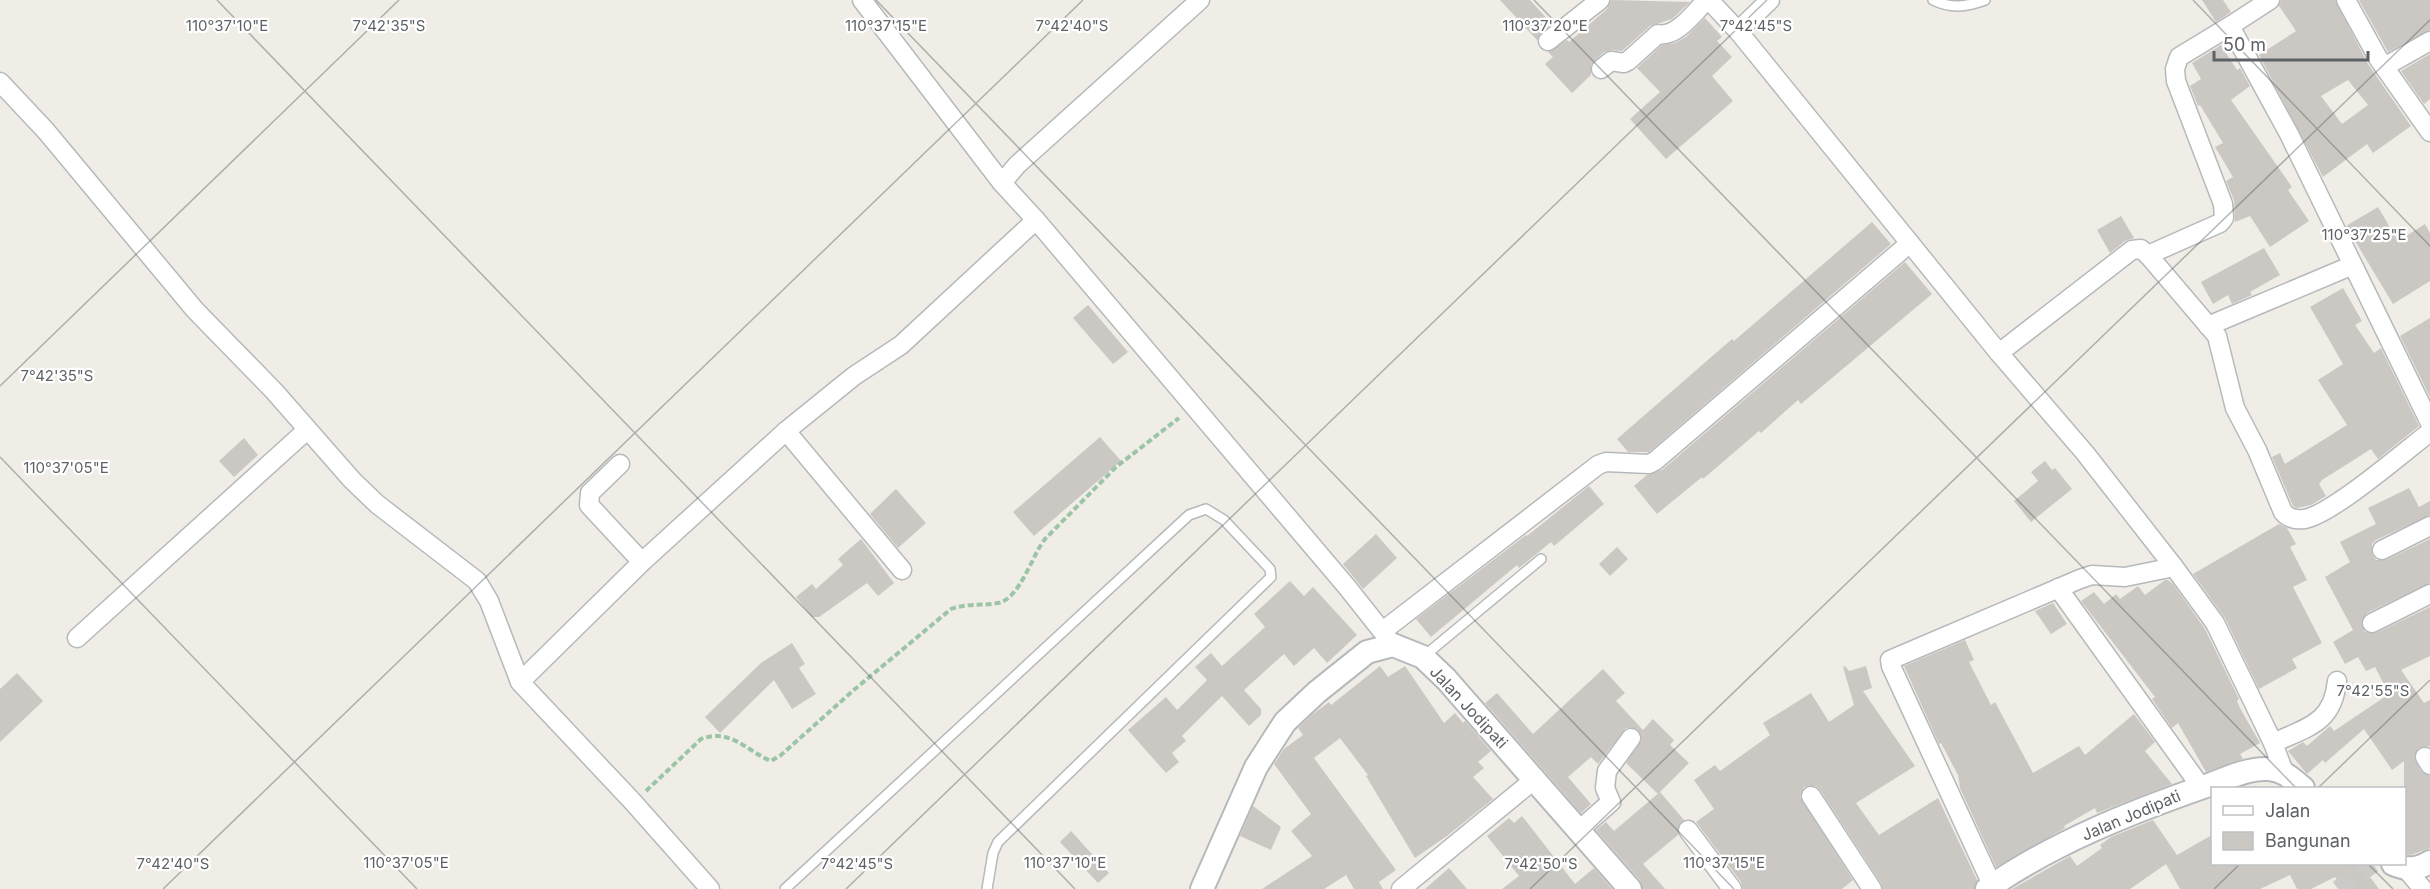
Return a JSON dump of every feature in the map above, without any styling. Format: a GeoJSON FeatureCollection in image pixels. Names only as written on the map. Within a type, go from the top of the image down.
{"type":"FeatureCollection","features":[{"type":"Feature","properties":{"kind":"street"},"geometry":{"type":"LineString","coordinates":[[862,0],[1002,183],[1036,220],[1389,638]]}},
{"type":"Feature","properties":{"kind":"street"},"geometry":{"type":"LineString","coordinates":[[1002,183],[1017,165],[1200,0]]}},
{"type":"Feature","properties":{"kind":"street"},"geometry":{"type":"LineString","coordinates":[[1548,41],[1600,0]]}},
{"type":"Feature","properties":{"kind":"street"},"geometry":{"type":"LineString","coordinates":[[1601,69],[1611,61],[1624,63],[1628,61],[1658,34],[1666,36],[1674,32],[1708,0],[1738,31],[1999,353],[2085,453],[2174,567],[2215,623],[2273,743],[2284,772],[2301,787]]}},
{"type":"Feature","properties":{"kind":"street"},"geometry":{"type":"LineString","coordinates":[[1738,31],[1770,0]]}},
{"type":"Feature","properties":{"kind":"street"},"geometry":{"type":"LineString","coordinates":[[2148,255],[2220,223],[2224,218],[2223,204],[2176,81],[2175,69],[2179,57],[2270,0]]}},
{"type":"Feature","properties":{"kind":"street"},"geometry":{"type":"LineString","coordinates":[[2346,0],[2384,67],[2430,132]]}},
{"type":"Feature","properties":{"kind":"street"},"geometry":{"type":"LineString","coordinates":[[2230,26],[2289,134],[2430,423]]}},
{"type":"Feature","properties":{"kind":"street"},"geometry":{"type":"LineString","coordinates":[[2384,67],[2430,41]]}},
{"type":"Feature","properties":{"kind":"street"},"geometry":{"type":"LineString","coordinates":[[0,82],[46,131],[195,310],[274,391],[307,430],[377,504],[477,581],[489,602],[520,682],[633,802],[710,889]]}},
{"type":"Feature","properties":{"kind":"street"},"geometry":{"type":"LineString","coordinates":[[520,682],[642,562],[786,431],[854,376],[901,345],[1036,220]]}},
{"type":"Feature","properties":{"kind":"street"},"geometry":{"type":"LineString","coordinates":[[1202,889],[1256,767],[1285,722],[1317,692],[1367,652],[1389,638],[1598,465],[1606,462],[1649,464],[1655,461],[1910,243]]}},
{"type":"Feature","properties":{"kind":"street"},"geometry":{"type":"LineString","coordinates":[[1999,353],[2132,250],[2141,249],[2217,336],[2235,408],[2257,450],[2283,512],[2289,518],[2303,519],[2332,506],[2430,432]]}},
{"type":"Feature","properties":{"kind":"street"},"geometry":{"type":"LineString","coordinates":[[2208,326],[2353,265]]}},
{"type":"Feature","properties":{"kind":"street"},"geometry":{"type":"LineString","coordinates":[[77,638],[307,430]]}},
{"type":"Feature","properties":{"kind":"street"},"geometry":{"type":"LineString","coordinates":[[786,431],[902,570]]}},
{"type":"Feature","properties":{"kind":"street"},"geometry":{"type":"LineString","coordinates":[[620,464],[590,493],[588,502],[642,562]]}},
{"type":"Feature","properties":{"kind":"street"},"geometry":{"type":"LineString","coordinates":[[2382,550],[2430,526]]}},
{"type":"Feature","properties":{"kind":"street"},"geometry":{"type":"LineString","coordinates":[[1991,888],[1890,662],[1893,657],[2092,575],[2125,578],[2174,567]]}},
{"type":"Feature","properties":{"kind":"street"},"geometry":{"type":"LineString","coordinates":[[2058,588],[2201,787]]}},
{"type":"Feature","properties":{"kind":"street"},"geometry":{"type":"LineString","coordinates":[[2372,623],[2430,594]]}},
{"type":"Feature","properties":{"kind":"street","name":"Jalan Jodipati"},"geometry":{"type":"LineString","coordinates":[[1389,638],[1423,657],[1446,679],[1630,889]]}},
{"type":"Feature","properties":{"kind":"street"},"geometry":{"type":"LineString","coordinates":[[2273,743],[2323,717],[2333,704],[2337,681]]}},
{"type":"Feature","properties":{"kind":"street"},"geometry":{"type":"LineString","coordinates":[[1578,831],[1607,806],[1605,788],[1607,771],[1631,738]]}},
{"type":"Feature","properties":{"kind":"street","name":"Jalan Jodipati"},"geometry":{"type":"LineString","coordinates":[[1991,888],[2040,857],[2092,831],[2184,792],[2256,770],[2268,769],[2284,772]]}},
{"type":"Feature","properties":{"kind":"street"},"geometry":{"type":"LineString","coordinates":[[1404,888],[1535,779]]}},
{"type":"Feature","properties":{"kind":"street"},"geometry":{"type":"LineString","coordinates":[[1811,796],[1872,889]]}},
{"type":"Feature","properties":{"kind":"street"},"geometry":{"type":"LineString","coordinates":[[1688,830],[1732,889]]}},
{"type":"Feature","properties":{"kind":"street"},"geometry":{"type":"LineString","coordinates":[[2400,866],[2421,867],[2430,862]]}},
{"type":"Feature","properties":{"kind":"street"},"geometry":{"type":"LineString","coordinates":[[2400,866],[2423,889]]}},
{"type":"Feature","properties":{"kind":"lane"},"geometry":{"type":"LineString","coordinates":[[1933,0],[1951,7],[1967,6],[1985,0]]}},
{"type":"Feature","properties":{"kind":"lane"},"geometry":{"type":"LineString","coordinates":[[785,889],[1190,515],[1206,509],[1219,515],[1270,569],[1271,577],[998,842],[993,853],[987,889]]}},
{"type":"Feature","properties":{"kind":"lane"},"geometry":{"type":"LineString","coordinates":[[1423,657],[1541,559]]}},
{"type":"Feature","properties":{"kind":"path"},"geometry":{"type":"LineString","coordinates":[[633,802],[701,739],[712,735],[731,738],[755,754],[771,761],[781,755],[929,625],[951,609],[962,605],[1000,603],[1009,597],[1028,568],[1035,551],[1045,539],[1116,468],[1194,406]]}},
{"type":"Feature","properties":{"kind":"building"},"geometry":{"type":"Polygon","coordinates":[[[1500,0],[1530,0],[1552,24],[1541,33],[1537,40],[1500,0]]]}},
{"type":"Feature","properties":{"kind":"building"},"geometry":{"type":"Polygon","coordinates":[[[1611,0],[1690,2],[1672,19],[1650,26],[1622,51],[1604,52],[1591,64],[1591,75],[1572,93],[1545,64],[1553,57],[1548,52],[1567,40],[1569,42],[1607,9],[1611,0]]]}},
{"type":"Feature","properties":{"kind":"building"},"geometry":{"type":"Polygon","coordinates":[[[2202,0],[2223,0],[2231,12],[2216,22],[2202,0]]]}},
{"type":"Feature","properties":{"kind":"building"},"geometry":{"type":"Polygon","coordinates":[[[2281,0],[2335,0],[2368,64],[2411,126],[2373,153],[2367,144],[2323,177],[2259,55],[2296,31],[2279,6],[2281,0]],[[2348,80],[2321,96],[2342,124],[2368,105],[2348,80]]]}},
{"type":"Feature","properties":{"kind":"building"},"geometry":{"type":"Polygon","coordinates":[[[2359,0],[2430,0],[2430,30],[2388,52],[2359,0]]]}},
{"type":"Feature","properties":{"kind":"building"},"geometry":{"type":"Polygon","coordinates":[[[1705,18],[1722,37],[1717,41],[1732,57],[1712,76],[1733,101],[1666,159],[1630,119],[1660,92],[1637,68],[1662,45],[1675,43],[1686,37],[1705,18]]]}},
{"type":"Feature","properties":{"kind":"building"},"geometry":{"type":"Polygon","coordinates":[[[2221,45],[2237,70],[2240,68],[2250,86],[2231,100],[2292,187],[2288,190],[2309,221],[2270,247],[2250,216],[2235,222],[2234,200],[2226,181],[2233,177],[2215,147],[2223,143],[2200,105],[2198,106],[2190,86],[2201,79],[2192,63],[2221,45]]]}},
{"type":"Feature","properties":{"kind":"building"},"geometry":{"type":"Polygon","coordinates":[[[2430,54],[2430,99],[2424,104],[2401,71],[2430,54]]]}},
{"type":"Feature","properties":{"kind":"building"},"geometry":{"type":"Polygon","coordinates":[[[2378,207],[2398,241],[2425,224],[2430,233],[2430,281],[2393,304],[2346,226],[2378,207]]]}},
{"type":"Feature","properties":{"kind":"building"},"geometry":{"type":"Polygon","coordinates":[[[2121,216],[2134,238],[2125,241],[2110,253],[2097,230],[2121,216]]]}},
{"type":"Feature","properties":{"kind":"building"},"geometry":{"type":"Polygon","coordinates":[[[1872,222],[1891,244],[1649,452],[1628,452],[1617,439],[1872,222]]]}},
{"type":"Feature","properties":{"kind":"building"},"geometry":{"type":"Polygon","coordinates":[[[2264,248],[2280,275],[2250,292],[2252,295],[2232,304],[2228,295],[2213,304],[2201,282],[2264,248]]]}},
{"type":"Feature","properties":{"kind":"building"},"geometry":{"type":"Polygon","coordinates":[[[1905,262],[1932,294],[1801,404],[1798,400],[1761,433],[1759,431],[1703,479],[1702,477],[1657,514],[1634,486],[1647,475],[1662,470],[1905,262]]]}},
{"type":"Feature","properties":{"kind":"building"},"geometry":{"type":"Polygon","coordinates":[[[2343,288],[2362,321],[2355,325],[2374,353],[2381,348],[2419,426],[2378,459],[2371,449],[2322,480],[2319,484],[2326,496],[2311,505],[2297,508],[2293,506],[2272,457],[2280,453],[2285,464],[2347,425],[2318,380],[2343,364],[2310,307],[2343,288]]]}},
{"type":"Feature","properties":{"kind":"building"},"geometry":{"type":"Polygon","coordinates":[[[1088,305],[1128,352],[1113,364],[1073,318],[1088,305]]]}},
{"type":"Feature","properties":{"kind":"building"},"geometry":{"type":"Polygon","coordinates":[[[2430,318],[2430,397],[2400,336],[2430,318]]]}},
{"type":"Feature","properties":{"kind":"building"},"geometry":{"type":"Polygon","coordinates":[[[1100,437],[1121,461],[1034,536],[1013,512],[1100,437]]]}},
{"type":"Feature","properties":{"kind":"building"},"geometry":{"type":"Polygon","coordinates":[[[244,438],[258,455],[234,477],[219,461],[244,438]]]}},
{"type":"Feature","properties":{"kind":"building"},"geometry":{"type":"Polygon","coordinates":[[[2045,461],[2052,470],[2055,468],[2072,489],[2031,522],[2014,501],[2038,481],[2031,472],[2045,461]]]}},
{"type":"Feature","properties":{"kind":"building"},"geometry":{"type":"Polygon","coordinates":[[[1589,486],[1604,504],[1554,546],[1551,542],[1519,568],[1517,565],[1431,637],[1416,619],[1527,536],[1589,486]]]}},
{"type":"Feature","properties":{"kind":"building"},"geometry":{"type":"Polygon","coordinates":[[[2409,488],[2419,507],[2430,501],[2430,515],[2376,540],[2372,544],[2372,554],[2376,560],[2386,560],[2430,539],[2430,583],[2367,613],[2361,623],[2365,632],[2376,633],[2430,607],[2430,656],[2401,670],[2424,703],[2430,700],[2430,746],[2419,748],[2414,757],[2421,771],[2430,776],[2430,848],[2411,855],[2406,854],[2404,761],[2392,770],[2364,729],[2325,763],[2323,760],[2307,774],[2288,751],[2303,742],[2307,746],[2330,726],[2334,731],[2389,694],[2375,667],[2366,671],[2358,657],[2345,664],[2333,642],[2353,630],[2325,577],[2350,562],[2340,542],[2376,524],[2368,508],[2409,488]]]}},
{"type":"Feature","properties":{"kind":"building"},"geometry":{"type":"Polygon","coordinates":[[[896,489],[926,523],[898,548],[870,514],[896,489]]]}},
{"type":"Feature","properties":{"kind":"building"},"geometry":{"type":"Polygon","coordinates":[[[2279,524],[2287,528],[2296,544],[2290,547],[2307,580],[2293,587],[2322,643],[2292,659],[2297,668],[2259,689],[2225,618],[2193,574],[2279,524]]]}},
{"type":"Feature","properties":{"kind":"building"},"geometry":{"type":"Polygon","coordinates":[[[1376,534],[1397,558],[1363,589],[1343,564],[1376,534]]]}},
{"type":"Feature","properties":{"kind":"building"},"geometry":{"type":"Polygon","coordinates":[[[861,539],[894,583],[878,596],[867,583],[819,617],[812,617],[796,597],[812,584],[816,589],[843,565],[838,559],[861,539]]]}},
{"type":"Feature","properties":{"kind":"building"},"geometry":{"type":"Polygon","coordinates":[[[1617,547],[1628,559],[1610,576],[1599,564],[1617,547]]]}},
{"type":"Feature","properties":{"kind":"building"},"geometry":{"type":"Polygon","coordinates":[[[2165,580],[2173,584],[2205,629],[2239,699],[2237,701],[2240,708],[2260,743],[2240,754],[2243,759],[2206,772],[2178,723],[2172,728],[2152,699],[2155,697],[2081,601],[2094,592],[2104,604],[2116,594],[2120,599],[2138,586],[2145,595],[2165,580]]]}},
{"type":"Feature","properties":{"kind":"building"},"geometry":{"type":"Polygon","coordinates":[[[1290,581],[1304,596],[1313,587],[1357,635],[1327,663],[1314,648],[1294,666],[1284,654],[1244,690],[1261,709],[1261,715],[1249,726],[1222,696],[1182,736],[1186,741],[1172,753],[1179,762],[1166,773],[1128,730],[1166,697],[1177,710],[1207,680],[1195,667],[1211,653],[1222,666],[1253,638],[1265,627],[1254,614],[1290,581]]]}},
{"type":"Feature","properties":{"kind":"building"},"geometry":{"type":"Polygon","coordinates":[[[2053,603],[2067,624],[2051,634],[2035,611],[2053,603]]]}},
{"type":"Feature","properties":{"kind":"building"},"geometry":{"type":"Polygon","coordinates":[[[1965,640],[1974,660],[1969,662],[1991,705],[1995,702],[2033,773],[2079,746],[2085,755],[2134,714],[2155,742],[2145,751],[2172,784],[2097,813],[2095,808],[2064,826],[2065,828],[1996,867],[1960,788],[1958,775],[1941,743],[1939,744],[1904,666],[1965,640]]]}},
{"type":"Feature","properties":{"kind":"building"},"geometry":{"type":"Polygon","coordinates":[[[792,643],[805,664],[799,668],[816,694],[792,709],[774,680],[720,733],[705,717],[761,663],[792,643]]]}},
{"type":"Feature","properties":{"kind":"building"},"geometry":{"type":"Polygon","coordinates":[[[1380,666],[1388,677],[1405,666],[1444,723],[1455,713],[1491,751],[1478,762],[1484,768],[1473,777],[1493,799],[1415,858],[1366,776],[1368,775],[1340,738],[1314,758],[1396,870],[1379,882],[1383,889],[1354,889],[1346,875],[1324,889],[1262,889],[1312,856],[1291,831],[1311,814],[1274,764],[1284,749],[1303,735],[1298,728],[1313,714],[1329,702],[1331,705],[1380,666]]]}},
{"type":"Feature","properties":{"kind":"building"},"geometry":{"type":"Polygon","coordinates":[[[1845,666],[1849,671],[1866,666],[1872,688],[1863,691],[1915,766],[1856,803],[1879,835],[1938,798],[1977,880],[1974,889],[1883,889],[1816,786],[1804,787],[1800,797],[1853,880],[1842,889],[1743,889],[1741,882],[1696,822],[1714,809],[1694,780],[1715,765],[1720,771],[1770,735],[1763,723],[1811,693],[1829,722],[1854,705],[1843,667],[1845,666]]]}},
{"type":"Feature","properties":{"kind":"building"},"geometry":{"type":"Polygon","coordinates":[[[1603,669],[1625,693],[1616,701],[1643,730],[1653,719],[1674,740],[1670,745],[1689,763],[1658,794],[1626,763],[1642,739],[1637,729],[1626,728],[1598,764],[1591,757],[1568,777],[1591,804],[1581,813],[1485,703],[1497,693],[1533,734],[1603,669]]]}},
{"type":"Feature","properties":{"kind":"building"},"geometry":{"type":"Polygon","coordinates":[[[17,673],[43,701],[0,742],[0,689],[17,673]]]}},
{"type":"Feature","properties":{"kind":"building"},"geometry":{"type":"Polygon","coordinates":[[[1660,792],[1684,820],[1678,826],[1678,835],[1643,864],[1665,889],[1643,889],[1640,880],[1596,830],[1606,822],[1614,831],[1660,792]]]}},
{"type":"Feature","properties":{"kind":"building"},"geometry":{"type":"Polygon","coordinates":[[[1253,806],[1281,827],[1271,850],[1240,836],[1253,806]]]}},
{"type":"Feature","properties":{"kind":"building"},"geometry":{"type":"Polygon","coordinates":[[[1522,816],[1575,884],[1594,868],[1612,889],[1502,889],[1519,876],[1487,836],[1509,818],[1514,823],[1522,816]]]}},
{"type":"Feature","properties":{"kind":"building"},"geometry":{"type":"Polygon","coordinates":[[[2153,820],[2177,855],[2211,836],[2211,865],[2361,865],[2379,889],[2344,889],[2335,877],[2311,889],[2297,889],[2290,875],[2260,889],[2180,889],[2166,864],[2130,889],[2012,889],[2070,856],[2077,866],[2102,848],[2100,845],[2111,837],[2153,820]]]}},
{"type":"Feature","properties":{"kind":"building"},"geometry":{"type":"Polygon","coordinates":[[[1071,831],[1109,873],[1098,883],[1060,842],[1071,831]]]}},
{"type":"Feature","properties":{"kind":"building"},"geometry":{"type":"Polygon","coordinates":[[[1449,868],[1467,889],[1425,889],[1449,868]]]}},
{"type":"Feature","properties":{"kind":"tunnel"},"geometry":{"type":"LineString","coordinates":[[2338,889],[2372,865]]}}]}
